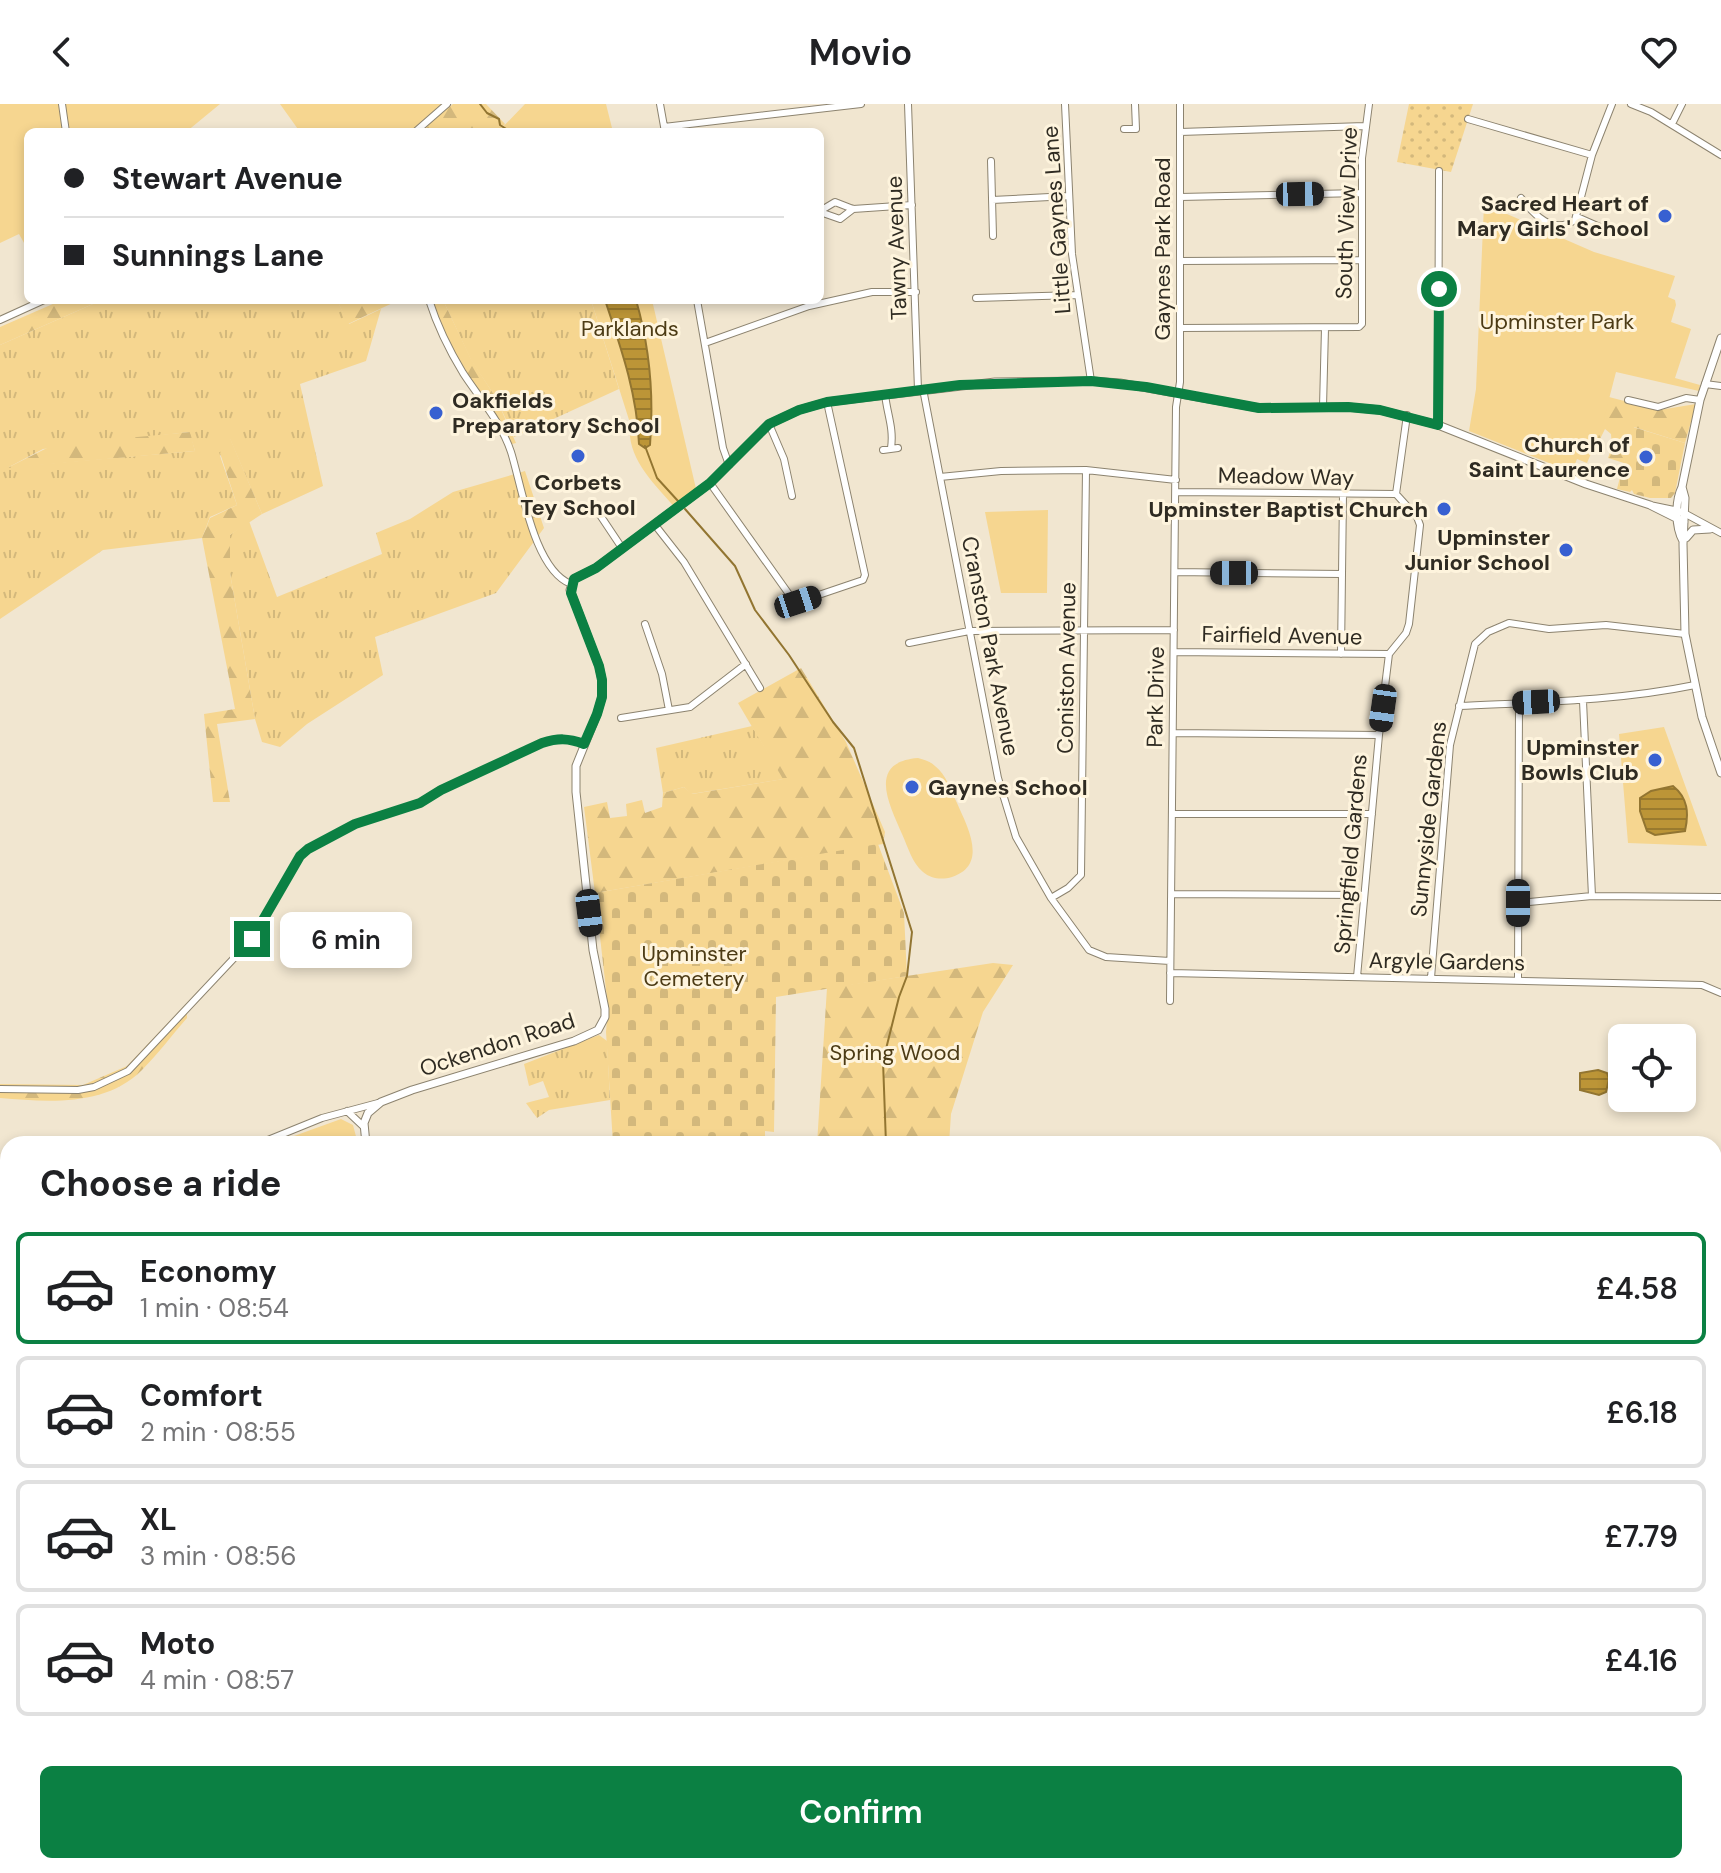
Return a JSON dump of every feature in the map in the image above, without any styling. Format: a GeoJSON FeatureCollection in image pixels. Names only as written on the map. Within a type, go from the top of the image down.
{"type":"FeatureCollection","features":[{"type":"Feature","properties":{"kind":"main road"},"geometry":{"type":"LineString","coordinates":[[1681,516],[1678,498],[1700,400],[1721,338]]}},
{"type":"Feature","properties":{"kind":"main road"},"geometry":{"type":"LineString","coordinates":[[571,584],[710,483],[769,424],[799,410],[827,402],[995,382],[1120,383],[1259,408],[1348,407],[1407,415],[1586,484],[1681,516]]}},
{"type":"Feature","properties":{"kind":"main road"},"geometry":{"type":"LineString","coordinates":[[1682,487],[1679,535],[1683,542],[1685,634],[1710,744],[1721,773]]}},
{"type":"Feature","properties":{"kind":"main road"},"geometry":{"type":"LineString","coordinates":[[1651,506],[1670,503],[1678,498]]}},
{"type":"Feature","properties":{"kind":"main road"},"geometry":{"type":"LineString","coordinates":[[1683,542],[1693,530],[1708,528]]}},
{"type":"Feature","properties":{"kind":"main road","name":"Ockendon Road"},"geometry":{"type":"LineString","coordinates":[[381,1102],[574,1041],[598,1030],[601,1025],[605,1009],[593,950],[576,766],[597,714],[602,697],[602,680],[571,584]]}},
{"type":"Feature","properties":{"kind":"main road"},"geometry":{"type":"LineString","coordinates":[[365,1136],[368,1113],[381,1102]]}},
{"type":"Feature","properties":{"kind":"street"},"geometry":{"type":"LineString","coordinates":[[62,104],[65,128]]}},
{"type":"Feature","properties":{"kind":"street"},"geometry":{"type":"LineString","coordinates":[[420,128],[447,104]]}},
{"type":"Feature","properties":{"kind":"street"},"geometry":{"type":"LineString","coordinates":[[660,104],[664,128]]}},
{"type":"Feature","properties":{"kind":"street"},"geometry":{"type":"LineString","coordinates":[[679,128],[861,104]]}},
{"type":"Feature","properties":{"kind":"street","name":"Tawny Avenue"},"geometry":{"type":"LineString","coordinates":[[908,104],[921,390]]}},
{"type":"Feature","properties":{"kind":"street","name":"Little Gaynes Lane"},"geometry":{"type":"LineString","coordinates":[[1065,104],[1077,295],[1091,381]]}},
{"type":"Feature","properties":{"kind":"street"},"geometry":{"type":"LineString","coordinates":[[1124,129],[1136,129],[1135,104]]}},
{"type":"Feature","properties":{"kind":"street","name":"Gaynes Park Road"},"geometry":{"type":"LineString","coordinates":[[1178,394],[1180,104]]}},
{"type":"Feature","properties":{"kind":"street","name":"South View Drive"},"geometry":{"type":"LineString","coordinates":[[1325,328],[1356,328],[1362,324],[1361,193],[1369,104]]}},
{"type":"Feature","properties":{"kind":"street"},"geometry":{"type":"LineString","coordinates":[[1577,217],[1577,204],[1592,155],[1612,104]]}},
{"type":"Feature","properties":{"kind":"street"},"geometry":{"type":"LineString","coordinates":[[1631,104],[1672,124],[1721,155]]}},
{"type":"Feature","properties":{"kind":"street"},"geometry":{"type":"LineString","coordinates":[[1672,124],[1682,104]]}},
{"type":"Feature","properties":{"kind":"street"},"geometry":{"type":"LineString","coordinates":[[1468,119],[1592,155]]}},
{"type":"Feature","properties":{"kind":"street"},"geometry":{"type":"LineString","coordinates":[[1180,132],[1365,126]]}},
{"type":"Feature","properties":{"kind":"street"},"geometry":{"type":"LineString","coordinates":[[991,161],[993,236]]}},
{"type":"Feature","properties":{"kind":"street"},"geometry":{"type":"LineString","coordinates":[[1438,425],[1439,171]]}},
{"type":"Feature","properties":{"kind":"street"},"geometry":{"type":"LineString","coordinates":[[1180,197],[1361,193]]}},
{"type":"Feature","properties":{"kind":"street"},"geometry":{"type":"LineString","coordinates":[[992,200],[1069,196]]}},
{"type":"Feature","properties":{"kind":"street"},"geometry":{"type":"LineString","coordinates":[[1521,198],[1535,217],[1554,225],[1565,226],[1577,217]]}},
{"type":"Feature","properties":{"kind":"street"},"geometry":{"type":"LineString","coordinates":[[824,209],[835,202],[853,209],[912,205]]}},
{"type":"Feature","properties":{"kind":"street"},"geometry":{"type":"LineString","coordinates":[[824,213],[840,219],[853,209]]}},
{"type":"Feature","properties":{"kind":"street"},"geometry":{"type":"LineString","coordinates":[[1577,217],[1602,228]]}},
{"type":"Feature","properties":{"kind":"street"},"geometry":{"type":"LineString","coordinates":[[1180,261],[1361,260]]}},
{"type":"Feature","properties":{"kind":"street"},"geometry":{"type":"LineString","coordinates":[[824,303],[872,292],[916,292]]}},
{"type":"Feature","properties":{"kind":"street"},"geometry":{"type":"LineString","coordinates":[[976,298],[1077,295]]}},
{"type":"Feature","properties":{"kind":"street"},"geometry":{"type":"LineString","coordinates":[[0,320],[35,304]]}},
{"type":"Feature","properties":{"kind":"street"},"geometry":{"type":"LineString","coordinates":[[430,304],[437,324],[464,373],[498,422],[510,448],[538,544],[556,575],[571,584]]}},
{"type":"Feature","properties":{"kind":"street"},"geometry":{"type":"LineString","coordinates":[[698,304],[723,448],[729,465]]}},
{"type":"Feature","properties":{"kind":"street"},"geometry":{"type":"LineString","coordinates":[[705,343],[818,304]]}},
{"type":"Feature","properties":{"kind":"street"},"geometry":{"type":"LineString","coordinates":[[1180,328],[1325,328],[1323,407]]}},
{"type":"Feature","properties":{"kind":"street"},"geometry":{"type":"LineString","coordinates":[[1705,384],[1719,386]]}},
{"type":"Feature","properties":{"kind":"street","name":"Cranston Park Avenue"},"geometry":{"type":"LineString","coordinates":[[921,390],[998,778],[1016,837],[1051,898],[1089,950],[1106,957],[1170,961]]}},
{"type":"Feature","properties":{"kind":"street"},"geometry":{"type":"LineString","coordinates":[[885,394],[894,431],[891,449]]}},
{"type":"Feature","properties":{"kind":"street","name":"Park Drive"},"geometry":{"type":"LineString","coordinates":[[1170,1001],[1178,394]]}},
{"type":"Feature","properties":{"kind":"street"},"geometry":{"type":"LineString","coordinates":[[1628,400],[1658,407],[1686,398],[1700,400]]}},
{"type":"Feature","properties":{"kind":"street"},"geometry":{"type":"LineString","coordinates":[[710,483],[791,597],[798,602],[863,580],[865,575],[827,402]]}},
{"type":"Feature","properties":{"kind":"street"},"geometry":{"type":"LineString","coordinates":[[1396,494],[1407,415]]}},
{"type":"Feature","properties":{"kind":"street"},"geometry":{"type":"LineString","coordinates":[[769,424],[784,459],[792,496]]}},
{"type":"Feature","properties":{"kind":"street"},"geometry":{"type":"LineString","coordinates":[[940,477],[1001,471],[1086,470],[1176,480]]}},
{"type":"Feature","properties":{"kind":"street","name":"Coniston Avenue"},"geometry":{"type":"LineString","coordinates":[[1051,898],[1068,888],[1081,875],[1086,470]]}},
{"type":"Feature","properties":{"kind":"street","name":"Meadow Way"},"geometry":{"type":"LineString","coordinates":[[1176,492],[1396,494]]}},
{"type":"Feature","properties":{"kind":"street"},"geometry":{"type":"LineString","coordinates":[[1341,654],[1343,494]]}},
{"type":"Feature","properties":{"kind":"street","name":"Springfield Gardens"},"geometry":{"type":"LineString","coordinates":[[1357,977],[1389,654],[1406,633],[1409,624],[1420,525],[1417,517],[1396,494]]}},
{"type":"Feature","properties":{"kind":"street"},"geometry":{"type":"LineString","coordinates":[[587,509],[591,506],[596,509],[622,548]]}},
{"type":"Feature","properties":{"kind":"street"},"geometry":{"type":"LineString","coordinates":[[1681,516],[1721,533]]}},
{"type":"Feature","properties":{"kind":"street"},"geometry":{"type":"LineString","coordinates":[[655,525],[684,562],[760,688]]}},
{"type":"Feature","properties":{"kind":"street"},"geometry":{"type":"LineString","coordinates":[[1175,572],[1342,574]]}},
{"type":"Feature","properties":{"kind":"street","name":"Sunnyside Gardens"},"geometry":{"type":"LineString","coordinates":[[1431,978],[1450,745],[1472,649],[1488,632],[1504,623],[1549,629],[1606,625],[1685,634]]}},
{"type":"Feature","properties":{"kind":"street"},"geometry":{"type":"LineString","coordinates":[[645,624],[662,674],[669,710]]}},
{"type":"Feature","properties":{"kind":"street"},"geometry":{"type":"LineString","coordinates":[[909,643],[969,631],[1174,630]]}},
{"type":"Feature","properties":{"kind":"street","name":"Fairfield Avenue"},"geometry":{"type":"LineString","coordinates":[[1174,652],[1389,654]]}},
{"type":"Feature","properties":{"kind":"street"},"geometry":{"type":"LineString","coordinates":[[621,718],[690,707],[746,664]]}},
{"type":"Feature","properties":{"kind":"street"},"geometry":{"type":"LineString","coordinates":[[1459,706],[1583,701],[1657,693],[1695,685]]}},
{"type":"Feature","properties":{"kind":"street"},"geometry":{"type":"LineString","coordinates":[[1583,701],[1592,896]]}},
{"type":"Feature","properties":{"kind":"street"},"geometry":{"type":"LineString","coordinates":[[1518,980],[1519,703]]}},
{"type":"Feature","properties":{"kind":"street"},"geometry":{"type":"LineString","coordinates":[[1173,733],[1379,735]]}},
{"type":"Feature","properties":{"kind":"street"},"geometry":{"type":"LineString","coordinates":[[0,1089],[78,1090],[94,1087],[128,1071],[252,939],[300,856],[324,839],[355,824],[420,803],[542,743],[571,739],[584,744]]}},
{"type":"Feature","properties":{"kind":"street"},"geometry":{"type":"LineString","coordinates":[[1172,814],[1372,814]]}},
{"type":"Feature","properties":{"kind":"street"},"geometry":{"type":"LineString","coordinates":[[1171,894],[1364,895]]}},
{"type":"Feature","properties":{"kind":"street"},"geometry":{"type":"LineString","coordinates":[[1518,903],[1592,896],[1721,897]]}},
{"type":"Feature","properties":{"kind":"street","name":"Argyle Gardens"},"geometry":{"type":"LineString","coordinates":[[1170,973],[1702,985],[1721,993]]}},
{"type":"Feature","properties":{"kind":"street"},"geometry":{"type":"LineString","coordinates":[[280,1136],[381,1102]]}},
{"type":"Feature","properties":{"kind":"street"},"geometry":{"type":"LineString","coordinates":[[347,1111],[364,1127]]}},
{"type":"Feature","properties":{"kind":"green space"},"geometry":{"type":"Polygon","coordinates":[[[0,104],[220,104],[191,128],[24,128],[24,243],[19,234],[0,243],[0,104]]]}},
{"type":"Feature","properties":{"kind":"green space"},"geometry":{"type":"Polygon","coordinates":[[[280,104],[446,104],[419,128],[297,128],[280,104]]]}},
{"type":"Feature","properties":{"kind":"green space"},"geometry":{"type":"Polygon","coordinates":[[[453,104],[486,104],[505,124],[502,128],[425,128],[453,104]]]}},
{"type":"Feature","properties":{"kind":"green space"},"geometry":{"type":"Polygon","coordinates":[[[525,104],[606,104],[612,128],[502,128],[525,104]]]}},
{"type":"Feature","properties":{"kind":"green space"},"geometry":{"type":"Polygon","coordinates":[[[1409,104],[1473,104],[1451,172],[1397,162],[1409,104]]]}},
{"type":"Feature","properties":{"kind":"green space","name":"Upminster Park"},"geometry":{"type":"Polygon","coordinates":[[[1484,204],[1594,252],[1675,276],[1668,297],[1675,300],[1676,305],[1671,322],[1691,329],[1675,378],[1700,385],[1699,391],[1616,372],[1601,430],[1587,463],[1577,459],[1573,469],[1566,466],[1564,469],[1469,431],[1476,389],[1484,204]]]}},
{"type":"Feature","properties":{"kind":"green space"},"geometry":{"type":"Polygon","coordinates":[[[53,304],[93,304],[0,345],[0,327],[53,304]]]}},
{"type":"Feature","properties":{"kind":"green space"},"geometry":{"type":"Polygon","coordinates":[[[93,304],[339,304],[349,324],[381,309],[366,361],[300,384],[323,486],[262,514],[230,439],[220,456],[237,505],[210,517],[202,538],[103,550],[0,619],[0,345],[93,304]],[[189,432],[43,449],[9,467],[195,451],[189,432]]]}},
{"type":"Feature","properties":{"kind":"green space"},"geometry":{"type":"Polygon","coordinates":[[[339,304],[390,304],[348,324],[339,304]]]}},
{"type":"Feature","properties":{"kind":"green space"},"geometry":{"type":"Polygon","coordinates":[[[431,304],[445,304],[471,359],[496,398],[516,443],[508,445],[464,373],[431,304]]]}},
{"type":"Feature","properties":{"kind":"green space"},"geometry":{"type":"Polygon","coordinates":[[[445,304],[592,304],[619,389],[514,437],[496,398],[471,360],[445,304]]]}},
{"type":"Feature","properties":{"kind":"green space","name":"Parklands"},"geometry":{"type":"Polygon","coordinates":[[[592,304],[653,304],[697,493],[676,509],[637,459],[632,448],[630,423],[592,304]]]}},
{"type":"Feature","properties":{"kind":"green space"},"geometry":{"type":"Polygon","coordinates":[[[1609,397],[1659,410],[1696,404],[1685,443],[1634,427],[1624,463],[1608,458],[1612,447],[1611,434],[1605,429],[1594,445],[1609,397]]]}},
{"type":"Feature","properties":{"kind":"green space"},"geometry":{"type":"Polygon","coordinates":[[[1633,427],[1685,443],[1675,493],[1671,498],[1650,498],[1634,494],[1632,490],[1617,489],[1633,427]]]}},
{"type":"Feature","properties":{"kind":"green space"},"geometry":{"type":"Polygon","coordinates":[[[190,432],[195,451],[7,468],[53,445],[190,432]]]}},
{"type":"Feature","properties":{"kind":"green space"},"geometry":{"type":"Polygon","coordinates":[[[230,438],[262,514],[230,535],[230,573],[255,719],[217,724],[230,802],[213,802],[204,714],[235,709],[202,538],[210,518],[237,505],[220,453],[230,438]]]}},
{"type":"Feature","properties":{"kind":"green space"},"geometry":{"type":"Polygon","coordinates":[[[525,471],[544,528],[496,593],[375,637],[383,675],[307,724],[280,747],[262,742],[255,719],[230,573],[230,535],[249,521],[277,597],[382,554],[376,533],[410,519],[453,492],[525,471]]]}},
{"type":"Feature","properties":{"kind":"green space"},"geometry":{"type":"Polygon","coordinates":[[[1048,510],[1047,593],[1001,593],[985,512],[1048,510]]]}},
{"type":"Feature","properties":{"kind":"green space"},"geometry":{"type":"Polygon","coordinates":[[[801,668],[846,742],[885,832],[883,844],[595,893],[584,807],[607,802],[610,818],[627,816],[626,804],[642,800],[645,813],[662,807],[663,793],[684,787],[692,794],[783,779],[738,703],[801,668]]]}},
{"type":"Feature","properties":{"kind":"green space"},"geometry":{"type":"Polygon","coordinates":[[[752,726],[784,779],[691,794],[684,787],[663,793],[656,748],[752,726]]]}},
{"type":"Feature","properties":{"kind":"green space"},"geometry":{"type":"Polygon","coordinates":[[[1664,727],[1707,846],[1628,843],[1619,734],[1664,727]]]}},
{"type":"Feature","properties":{"kind":"green space"},"geometry":{"type":"Polygon","coordinates":[[[918,758],[931,763],[942,773],[970,833],[970,864],[952,877],[933,877],[919,868],[888,799],[887,776],[892,768],[902,761],[918,758]]]}},
{"type":"Feature","properties":{"kind":"green space","name":"Upminster Cemetery"},"geometry":{"type":"Polygon","coordinates":[[[878,844],[904,913],[907,976],[776,997],[774,1132],[765,1131],[765,1136],[612,1136],[606,1032],[608,1007],[595,893],[878,844]]]}},
{"type":"Feature","properties":{"kind":"green space","name":"Spring Wood"},"geometry":{"type":"Polygon","coordinates":[[[993,963],[1013,965],[983,1012],[951,1114],[950,1136],[818,1136],[827,988],[993,963]]]}},
{"type":"Feature","properties":{"kind":"green space"},"geometry":{"type":"Polygon","coordinates":[[[187,1003],[187,1018],[154,1058],[127,1082],[111,1091],[56,1101],[0,1098],[0,1084],[83,1085],[127,1066],[187,1003]]]}},
{"type":"Feature","properties":{"kind":"green space"},"geometry":{"type":"Polygon","coordinates":[[[599,1035],[607,1041],[610,1100],[549,1110],[537,1118],[526,1103],[549,1097],[543,1081],[529,1086],[524,1064],[599,1035]]]}},
{"type":"Feature","properties":{"kind":"green space"},"geometry":{"type":"Polygon","coordinates":[[[341,1119],[353,1125],[356,1136],[294,1136],[341,1119]]]}},
{"type":"Feature","properties":{"kind":"shaded area"},"geometry":{"type":"Polygon","coordinates":[[[606,304],[637,304],[648,354],[651,390],[650,445],[645,448],[639,444],[632,389],[606,304]]]}},
{"type":"Feature","properties":{"kind":"shaded area"},"geometry":{"type":"Polygon","coordinates":[[[1673,786],[1686,806],[1685,831],[1655,835],[1647,831],[1640,811],[1640,798],[1651,791],[1673,786]]]}},
{"type":"Feature","properties":{"kind":"shaded area"},"geometry":{"type":"Polygon","coordinates":[[[1598,1070],[1607,1073],[1606,1092],[1599,1095],[1580,1090],[1580,1073],[1598,1070]]]}},
{"type":"Feature","properties":{"kind":"waterway"},"geometry":{"type":"LineString","coordinates":[[480,104],[487,113],[499,119],[505,128]]}},
{"type":"Feature","properties":{"kind":"waterway"},"geometry":{"type":"LineString","coordinates":[[645,446],[657,478],[678,501]]}},
{"type":"Feature","properties":{"kind":"waterway"},"geometry":{"type":"LineString","coordinates":[[685,509],[735,566],[755,610],[854,748],[912,932],[907,976],[883,1061],[886,1136]]}},
{"type":"Feature","properties":{"kind":"place","name":"Sacred Heart of Mary Girls' School"},"geometry":{"type":"Point","coordinates":[1665,216]}},
{"type":"Feature","properties":{"kind":"place","name":"Oakfields Preparatory School"},"geometry":{"type":"Point","coordinates":[436,413]}},
{"type":"Feature","properties":{"kind":"place","name":"Corbets Tey School"},"geometry":{"type":"Point","coordinates":[578,456]}},
{"type":"Feature","properties":{"kind":"place","name":"Church of Saint Laurence"},"geometry":{"type":"Point","coordinates":[1646,457]}},
{"type":"Feature","properties":{"kind":"place","name":"Upminster Baptist Church"},"geometry":{"type":"Point","coordinates":[1444,509]}},
{"type":"Feature","properties":{"kind":"place","name":"Upminster Junior School"},"geometry":{"type":"Point","coordinates":[1566,550]}},
{"type":"Feature","properties":{"kind":"place","name":"Upminster Bowls Club"},"geometry":{"type":"Point","coordinates":[1655,760]}},
{"type":"Feature","properties":{"kind":"place","name":"Gaynes School"},"geometry":{"type":"Point","coordinates":[912,787]}},
{"type":"Feature","properties":{"kind":"route"},"geometry":{"type":"LineString","coordinates":[[252,939],[300,856],[324,839],[355,824],[420,803],[542,743],[571,739],[584,744],[602,697],[602,680],[570,590],[571,584],[710,483],[769,424],[799,410],[827,402],[923,389],[995,382],[1091,381],[1146,387],[1259,408],[1348,407],[1380,410],[1438,425],[1439,289]]}}]}
